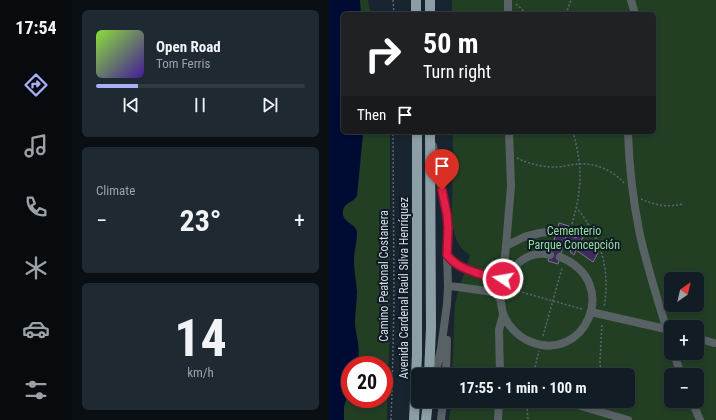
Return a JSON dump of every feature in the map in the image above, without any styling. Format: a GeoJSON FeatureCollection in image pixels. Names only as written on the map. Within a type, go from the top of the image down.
{"type":"FeatureCollection","features":[{"type":"Feature","properties":{"kind":"main road"},"geometry":{"type":"LineString","coordinates":[[416,0],[416,12]]}},
{"type":"Feature","properties":{"kind":"main road"},"geometry":{"type":"LineString","coordinates":[[430,0],[430,12]]}},
{"type":"Feature","properties":{"kind":"main road","name":"Avenida Cardenal Raúl Silva Henríquez"},"geometry":{"type":"LineString","coordinates":[[414,420],[417,355],[417,134]]}},
{"type":"Feature","properties":{"kind":"main road"},"geometry":{"type":"LineString","coordinates":[[429,368],[431,328],[430,134]]}},
{"type":"Feature","properties":{"kind":"lane"},"geometry":{"type":"LineString","coordinates":[[508,0],[509,12]]}},
{"type":"Feature","properties":{"kind":"lane"},"geometry":{"type":"LineString","coordinates":[[631,0],[634,12]]}},
{"type":"Feature","properties":{"kind":"lane"},"geometry":{"type":"LineString","coordinates":[[430,134],[447,215],[448,228],[446,368]]}},
{"type":"Feature","properties":{"kind":"lane"},"geometry":{"type":"LineString","coordinates":[[499,278],[504,264],[511,186],[509,134]]}},
{"type":"Feature","properties":{"kind":"lane"},"geometry":{"type":"LineString","coordinates":[[628,134],[633,194],[640,234],[666,320]]}},
{"type":"Feature","properties":{"kind":"lane"},"geometry":{"type":"LineString","coordinates":[[506,246],[524,238],[547,232]]}},
{"type":"Feature","properties":{"kind":"lane"},"geometry":{"type":"LineString","coordinates":[[447,255],[454,263],[463,267],[483,275],[503,279],[507,277],[519,262],[528,257],[538,254],[550,255]]}},
{"type":"Feature","properties":{"kind":"lane"},"geometry":{"type":"LineString","coordinates":[[448,286],[493,292],[501,300],[503,315],[508,324],[523,338],[541,345],[555,345],[577,335],[585,326],[593,305],[593,295],[587,278],[579,268],[562,258]]}},
{"type":"Feature","properties":{"kind":"lane"},"geometry":{"type":"LineString","coordinates":[[437,368],[441,349],[447,304]]}},
{"type":"Feature","properties":{"kind":"lane"},"geometry":{"type":"LineString","coordinates":[[591,312],[664,328]]}},
{"type":"Feature","properties":{"kind":"lane"},"geometry":{"type":"LineString","coordinates":[[500,368],[499,330],[503,315]]}},
{"type":"Feature","properties":{"kind":"lane"},"geometry":{"type":"LineString","coordinates":[[704,340],[714,343]]}},
{"type":"Feature","properties":{"kind":"lane"},"geometry":{"type":"LineString","coordinates":[[441,420],[442,408]]}},
{"type":"Feature","properties":{"kind":"lane"},"geometry":{"type":"LineString","coordinates":[[498,420],[499,408]]}},
{"type":"Feature","properties":{"kind":"lane"},"geometry":{"type":"LineString","coordinates":[[588,408],[628,420]]}},
{"type":"Feature","properties":{"kind":"lane"},"geometry":{"type":"LineString","coordinates":[[695,408],[701,420]]}},
{"type":"Feature","properties":{"kind":"path"},"geometry":{"type":"LineString","coordinates":[[393,0],[393,12]]}},
{"type":"Feature","properties":{"kind":"path"},"geometry":{"type":"LineString","coordinates":[[512,0],[524,12]]}},
{"type":"Feature","properties":{"kind":"path"},"geometry":{"type":"LineString","coordinates":[[567,12],[571,0]]}},
{"type":"Feature","properties":{"kind":"path","name":"Camino Peatonal Costanera"},"geometry":{"type":"LineString","coordinates":[[391,420],[394,302],[393,134]]}},
{"type":"Feature","properties":{"kind":"path"},"geometry":{"type":"LineString","coordinates":[[572,224],[578,201],[580,177],[578,151],[574,134]]}},
{"type":"Feature","properties":{"kind":"path"},"geometry":{"type":"LineString","coordinates":[[510,155],[526,162],[546,167],[591,164],[609,171],[622,180],[633,194],[647,202],[658,205],[675,206],[682,204]]}},
{"type":"Feature","properties":{"kind":"path"},"geometry":{"type":"LineString","coordinates":[[535,368],[562,258]]}},
{"type":"Feature","properties":{"kind":"path"},"geometry":{"type":"LineString","coordinates":[[502,287],[591,312]]}},
{"type":"Feature","properties":{"kind":"path"},"geometry":{"type":"LineString","coordinates":[[527,408],[529,420]]}},
{"type":"Feature","properties":{"kind":"green space"},"geometry":{"type":"Polygon","coordinates":[[[329,0],[368,0],[371,12],[341,12],[341,134],[390,134],[389,356],[341,356],[341,408],[387,408],[387,420],[329,420],[329,0]]]}},
{"type":"Feature","properties":{"kind":"green space","name":"Cementerio Parque Concepción"},"geometry":{"type":"Polygon","coordinates":[[[452,0],[716,0],[716,420],[449,420],[450,408],[635,408],[635,368],[452,368],[455,304],[470,255],[462,249],[456,237],[452,223],[453,134],[656,134],[656,12],[452,12],[452,0]]]}},
{"type":"Feature","properties":{"kind":"water"},"geometry":{"type":"Polygon","coordinates":[[[329,0],[360,0],[361,12],[341,12],[341,134],[363,134],[357,196],[345,206],[343,211],[344,218],[355,227],[357,233],[354,260],[357,291],[355,325],[359,354],[359,356],[341,356],[341,408],[344,408],[344,420],[329,420],[329,0]]]}},
{"type":"Feature","properties":{"kind":"building"},"geometry":{"type":"Polygon","coordinates":[[[559,223],[569,226],[558,264],[548,261],[559,223]]]}},
{"type":"Feature","properties":{"kind":"building"},"geometry":{"type":"Polygon","coordinates":[[[567,233],[576,238],[579,233],[584,235],[581,241],[598,253],[593,262],[576,250],[574,255],[570,252],[572,247],[564,243],[567,233]]]}},
{"type":"Feature","properties":{"kind":"route"},"geometry":{"type":"LineString","coordinates":[[442,190],[448,228],[447,255],[454,263],[463,267],[483,275],[503,279]]}}]}
